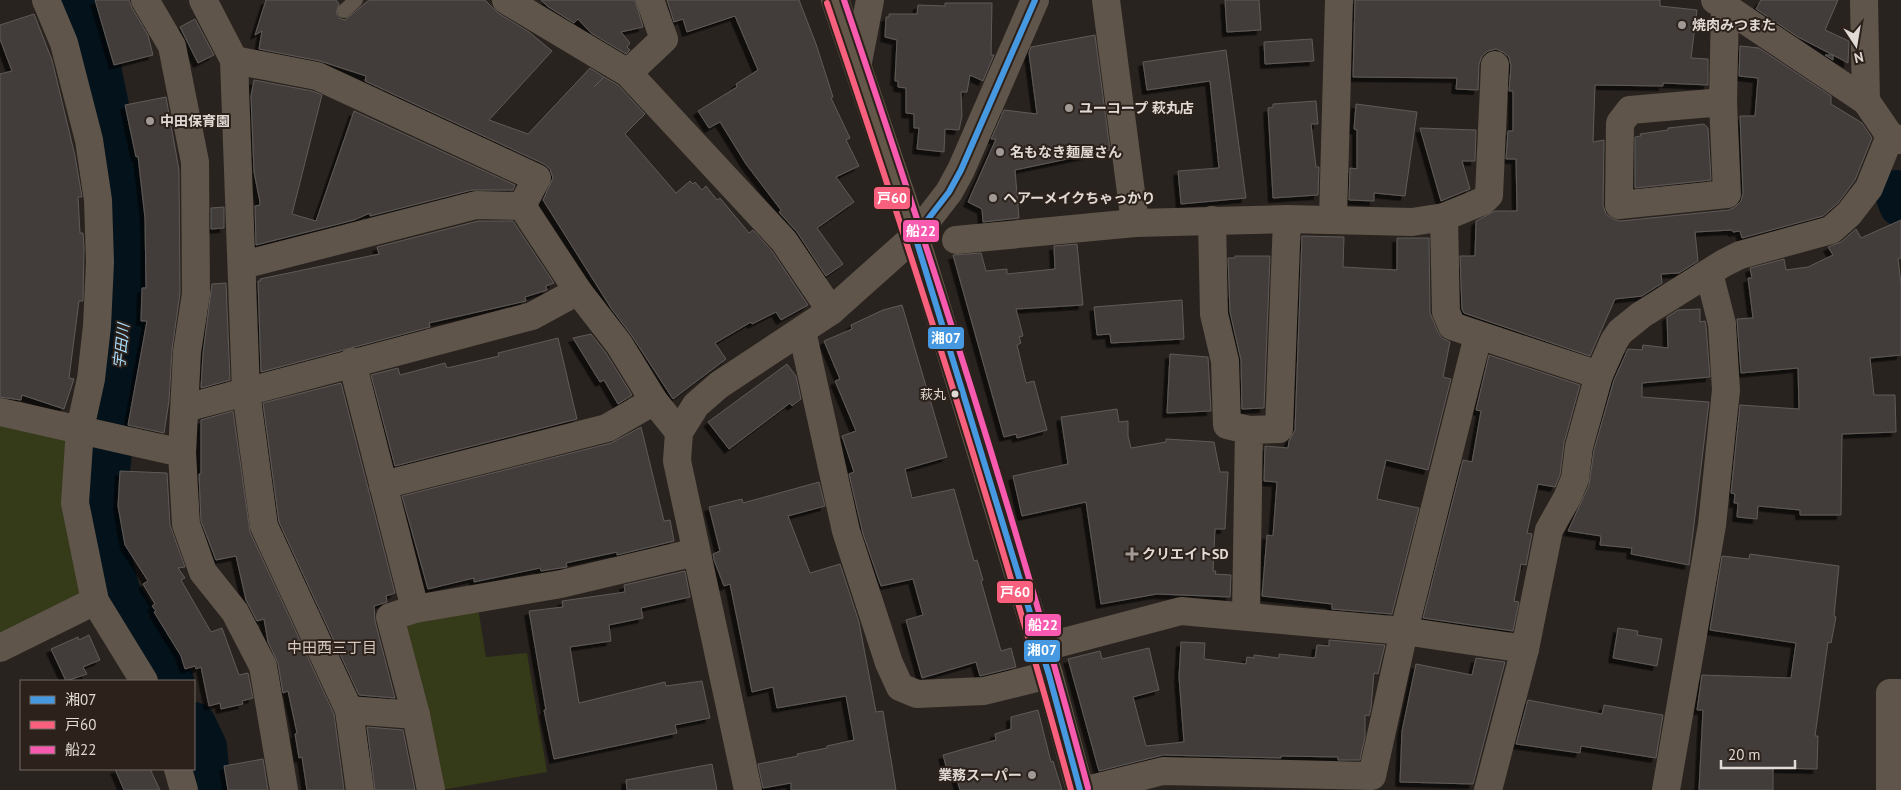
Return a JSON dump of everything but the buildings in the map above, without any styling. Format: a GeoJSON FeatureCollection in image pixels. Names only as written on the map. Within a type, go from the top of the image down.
{"type":"FeatureCollection","features":[{"type":"Feature","properties":{"kind":"main road"},"geometry":{"type":"LineString","coordinates":[[835,0],[858,62],[915,236],[1041,648],[1080,790]]}},
{"type":"Feature","properties":{"kind":"street"},"geometry":{"type":"LineString","coordinates":[[46,0],[64,43],[89,140],[98,200],[100,262],[97,326],[91,379],[80,429],[75,503],[95,601],[143,680]]}},
{"type":"Feature","properties":{"kind":"street"},"geometry":{"type":"LineString","coordinates":[[145,0],[172,46],[195,162],[196,294],[188,352],[182,453],[186,524],[203,572],[235,612],[263,666],[284,790]]}},
{"type":"Feature","properties":{"kind":"street"},"geometry":{"type":"LineString","coordinates":[[203,0],[234,60],[243,265],[246,391],[264,526],[349,710],[360,790]]}},
{"type":"Feature","properties":{"kind":"street"},"geometry":{"type":"LineString","coordinates":[[506,0],[628,73],[784,242],[831,310]]}},
{"type":"Feature","properties":{"kind":"street"},"geometry":{"type":"LineString","coordinates":[[628,73],[664,39],[650,0]]}},
{"type":"Feature","properties":{"kind":"street"},"geometry":{"type":"LineString","coordinates":[[858,62],[870,0]]}},
{"type":"Feature","properties":{"kind":"street"},"geometry":{"type":"LineString","coordinates":[[748,790],[677,461],[679,432],[696,405],[719,385],[831,310],[915,236],[949,192],[961,170],[1034,0]]}},
{"type":"Feature","properties":{"kind":"street"},"geometry":{"type":"LineString","coordinates":[[1106,0],[1135,223]]}},
{"type":"Feature","properties":{"kind":"street"},"geometry":{"type":"LineString","coordinates":[[1333,220],[1339,0]]}},
{"type":"Feature","properties":{"kind":"street"},"geometry":{"type":"LineString","coordinates":[[1864,0],[1866,101]]}},
{"type":"Feature","properties":{"kind":"street"},"geometry":{"type":"LineString","coordinates":[[1488,790],[1525,649],[1548,530],[1567,498],[1574,479],[1579,447],[1599,375],[1608,353],[1620,332],[1641,315],[1740,255],[1831,230],[1849,214],[1870,188],[1896,138],[1866,101],[1720,4]]}},
{"type":"Feature","properties":{"kind":"street"},"geometry":{"type":"LineString","coordinates":[[1720,4],[1727,194],[1619,205],[1620,123],[1630,110],[1723,102]]}},
{"type":"Feature","properties":{"kind":"street"},"geometry":{"type":"LineString","coordinates":[[234,60],[317,76],[538,178],[522,206]]}},
{"type":"Feature","properties":{"kind":"street"},"geometry":{"type":"LineString","coordinates":[[956,240],[1135,223],[1287,219],[1412,222],[1444,216],[1484,202],[1489,195],[1495,65]]}},
{"type":"Feature","properties":{"kind":"street"},"geometry":{"type":"LineString","coordinates":[[243,265],[476,205],[522,206]]}},
{"type":"Feature","properties":{"kind":"street"},"geometry":{"type":"LineString","coordinates":[[522,206],[578,291],[619,344],[654,401],[679,432]]}},
{"type":"Feature","properties":{"kind":"street"},"geometry":{"type":"LineString","coordinates":[[1444,216],[1448,319],[1452,326],[1599,375]]}},
{"type":"Feature","properties":{"kind":"street"},"geometry":{"type":"LineString","coordinates":[[1212,220],[1214,314],[1225,360],[1227,425],[1249,430],[1279,429],[1287,219]]}},
{"type":"Feature","properties":{"kind":"street"},"geometry":{"type":"LineString","coordinates":[[1666,790],[1712,525],[1726,390],[1722,324],[1709,273]]}},
{"type":"Feature","properties":{"kind":"street"},"geometry":{"type":"LineString","coordinates":[[185,408],[352,362],[532,316],[578,291]]}},
{"type":"Feature","properties":{"kind":"street"},"geometry":{"type":"LineString","coordinates":[[802,331],[846,531],[889,663],[900,687],[917,694],[984,691],[1049,675]]}},
{"type":"Feature","properties":{"kind":"street"},"geometry":{"type":"LineString","coordinates":[[1086,790],[1164,771],[1372,776],[1404,631],[1478,336]]}},
{"type":"Feature","properties":{"kind":"street"},"geometry":{"type":"LineString","coordinates":[[352,362],[415,609]]}},
{"type":"Feature","properties":{"kind":"street"},"geometry":{"type":"LineString","coordinates":[[383,485],[607,428],[654,401]]}},
{"type":"Feature","properties":{"kind":"street"},"geometry":{"type":"LineString","coordinates":[[0,412],[182,453]]}},
{"type":"Feature","properties":{"kind":"street"},"geometry":{"type":"LineString","coordinates":[[1246,615],[1249,430]]}},
{"type":"Feature","properties":{"kind":"street"},"geometry":{"type":"LineString","coordinates":[[431,790],[416,715],[390,617],[415,609],[561,584],[696,552]]}},
{"type":"Feature","properties":{"kind":"street"},"geometry":{"type":"LineString","coordinates":[[0,648],[95,601]]}},
{"type":"Feature","properties":{"kind":"street"},"geometry":{"type":"LineString","coordinates":[[1041,648],[1181,611],[1246,615],[1404,631],[1525,649]]}},
{"type":"Feature","properties":{"kind":"street"},"geometry":{"type":"LineString","coordinates":[[1890,790],[1890,693],[1901,693]]}},
{"type":"Feature","properties":{"kind":"street"},"geometry":{"type":"LineString","coordinates":[[349,710],[416,715]]}},
{"type":"Feature","properties":{"kind":"street"},"geometry":{"type":"LineString","coordinates":[[178,770],[184,790]]}},
{"type":"Feature","properties":{"kind":"lane"},"geometry":{"type":"LineString","coordinates":[[344,11],[356,0]]}},
{"type":"Feature","properties":{"kind":"green space"},"geometry":{"type":"Polygon","coordinates":[[[0,423],[67,439],[83,594],[0,636],[0,423]]]}},
{"type":"Feature","properties":{"kind":"green space"},"geometry":{"type":"Polygon","coordinates":[[[477,602],[486,657],[527,653],[547,772],[441,790],[402,629],[406,618],[477,602]]]}},
{"type":"Feature","properties":{"kind":"waterway","name":"宇田川"},"geometry":{"type":"LineString","coordinates":[[77,0],[93,39],[116,149],[128,273],[102,530],[118,591],[171,680]]}},
{"type":"Feature","properties":{"kind":"waterway"},"geometry":{"type":"LineString","coordinates":[[1896,192],[1901,205]]}},
{"type":"Feature","properties":{"kind":"waterway","name":"宇田川"},"geometry":{"type":"LineString","coordinates":[[195,726],[205,747],[209,790]]}},
{"type":"Feature","properties":{"kind":"transit line","name":"船22"},"geometry":{"type":"LineString","coordinates":[[844,0],[909,195],[1003,490],[1088,788]]}},
{"type":"Feature","properties":{"kind":"transit line","name":"湘07"},"geometry":{"type":"LineString","coordinates":[[915,236],[949,192],[961,170],[1035,0]]}},
{"type":"Feature","properties":{"kind":"transit line","name":"戸60"},"geometry":{"type":"LineString","coordinates":[[827,3],[955,395],[1015,592],[1071,790]]}},
{"type":"Feature","properties":{"kind":"transit line","name":"湘07"},"geometry":{"type":"LineString","coordinates":[[915,236],[1049,675],[1080,790]]}},
{"type":"Feature","properties":{"kind":"place","name":"焼肉みつまた"},"geometry":{"type":"Point","coordinates":[1682,25]}},
{"type":"Feature","properties":{"kind":"place","name":"ユーコープ 萩丸店"},"geometry":{"type":"Point","coordinates":[1069,108]}},
{"type":"Feature","properties":{"kind":"place","name":"中田保育園"},"geometry":{"type":"Point","coordinates":[150,121]}},
{"type":"Feature","properties":{"kind":"place","name":"名もなき麺屋さん"},"geometry":{"type":"Point","coordinates":[1000,152]}},
{"type":"Feature","properties":{"kind":"place","name":"ヘアーメイクちゃっかり"},"geometry":{"type":"Point","coordinates":[993,198]}},
{"type":"Feature","properties":{"kind":"place","name":"萩丸"},"geometry":{"type":"Point","coordinates":[955,394]}},
{"type":"Feature","properties":{"kind":"place","name":"クリエイトSD"},"geometry":{"type":"Point","coordinates":[1132,554]}},
{"type":"Feature","properties":{"kind":"place","name":"業務スーパー"},"geometry":{"type":"Point","coordinates":[1032,775]}},
{"type":"Feature","properties":{"kind":"district","name":"中田西三丁目"},"geometry":{"type":"Point","coordinates":[332,647]}}]}
